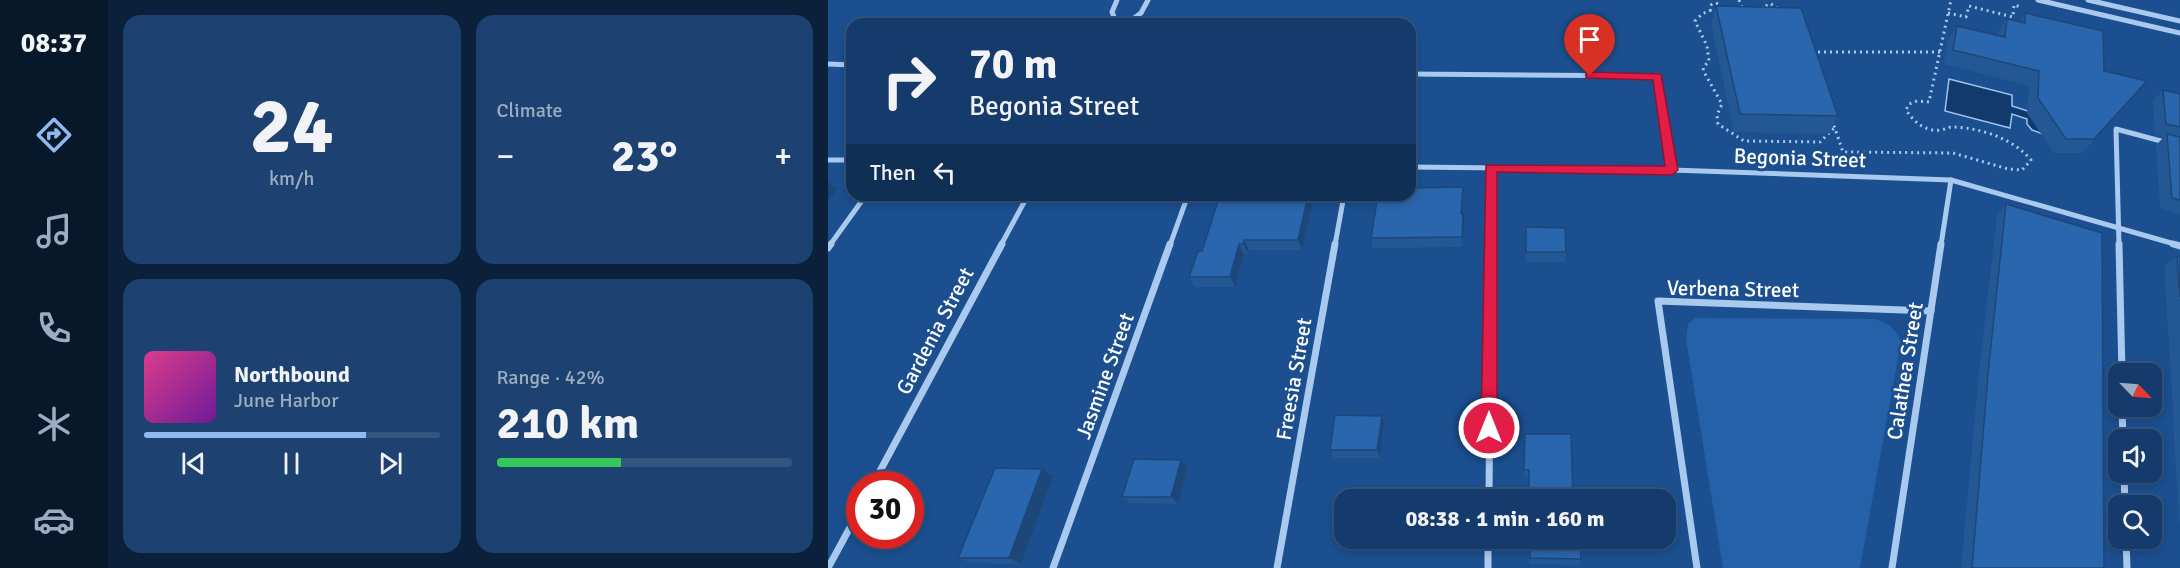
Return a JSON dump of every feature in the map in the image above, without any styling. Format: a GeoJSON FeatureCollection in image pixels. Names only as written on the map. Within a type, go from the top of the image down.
{"type":"FeatureCollection","features":[{"type":"Feature","properties":{"kind":"street"},"geometry":{"type":"LineString","coordinates":[[1114,18],[1112,12],[1117,0]]}},
{"type":"Feature","properties":{"kind":"street"},"geometry":{"type":"LineString","coordinates":[[1135,18],[1142,13],[1148,0]]}},
{"type":"Feature","properties":{"kind":"street"},"geometry":{"type":"LineString","coordinates":[[2038,0],[2180,33]]}},
{"type":"Feature","properties":{"kind":"street"},"geometry":{"type":"LineString","coordinates":[[2088,0],[2180,21]]}},
{"type":"Feature","properties":{"kind":"street"},"geometry":{"type":"LineString","coordinates":[[828,64],[846,65]]}},
{"type":"Feature","properties":{"kind":"street"},"geometry":{"type":"LineString","coordinates":[[1416,74],[1658,76],[1672,170]]}},
{"type":"Feature","properties":{"kind":"street"},"geometry":{"type":"LineString","coordinates":[[2121,363],[2116,129],[2180,146]]}},
{"type":"Feature","properties":{"kind":"street"},"geometry":{"type":"LineString","coordinates":[[828,160],[846,160]]}},
{"type":"Feature","properties":{"kind":"street","name":"Begonia Street"},"geometry":{"type":"LineString","coordinates":[[1416,167],[1672,170],[1951,180],[2180,246]]}},
{"type":"Feature","properties":{"kind":"street"},"geometry":{"type":"LineString","coordinates":[[1489,489],[1491,168]]}},
{"type":"Feature","properties":{"kind":"street","name":"Calathea Street"},"geometry":{"type":"LineString","coordinates":[[1892,568],[1951,180]]}},
{"type":"Feature","properties":{"kind":"street"},"geometry":{"type":"LineString","coordinates":[[828,248],[862,201]]}},
{"type":"Feature","properties":{"kind":"street","name":"Gardenia Street"},"geometry":{"type":"LineString","coordinates":[[880,471],[1025,201]]}},
{"type":"Feature","properties":{"kind":"street","name":"Jasmine Street"},"geometry":{"type":"LineString","coordinates":[[1053,568],[1186,201]]}},
{"type":"Feature","properties":{"kind":"street","name":"Freesia Street"},"geometry":{"type":"LineString","coordinates":[[1277,568],[1343,201]]}},
{"type":"Feature","properties":{"kind":"street","name":"Verbena Street"},"geometry":{"type":"LineString","coordinates":[[1697,568],[1658,302],[1931,310]]}},
{"type":"Feature","properties":{"kind":"street"},"geometry":{"type":"LineString","coordinates":[[828,568],[846,535]]}},
{"type":"Feature","properties":{"kind":"street"},"geometry":{"type":"LineString","coordinates":[[1488,549],[1488,568]]}},
{"type":"Feature","properties":{"kind":"street"},"geometry":{"type":"LineString","coordinates":[[2126,549],[2127,568]]}},
{"type":"Feature","properties":{"kind":"path"},"geometry":{"type":"LineString","coordinates":[[1739,0],[1745,16]]}},
{"type":"Feature","properties":{"kind":"path"},"geometry":{"type":"LineString","coordinates":[[1832,117],[1843,152],[1953,153],[2008,169],[2022,170],[2028,166],[2031,160],[2026,152],[2014,144],[1952,126],[1945,130],[1921,128],[1911,120],[1906,110],[1909,105],[1917,101],[1929,102],[1951,0]]}},
{"type":"Feature","properties":{"kind":"path"},"geometry":{"type":"LineString","coordinates":[[1732,7],[1762,7],[1767,3],[1775,6],[1776,11]]}},
{"type":"Feature","properties":{"kind":"path"},"geometry":{"type":"LineString","coordinates":[[1762,7],[1766,11],[1781,11]]}},
{"type":"Feature","properties":{"kind":"path"},"geometry":{"type":"LineString","coordinates":[[1711,10],[1702,13],[1695,20],[1695,28],[1708,48],[1709,61],[1703,68],[1703,74],[1714,87],[1722,104],[1717,115],[1718,124],[1744,141],[1820,142],[1834,127]]}},
{"type":"Feature","properties":{"kind":"path"},"geometry":{"type":"LineString","coordinates":[[1802,52],[1940,52]]}},
{"type":"Feature","properties":{"kind":"shaded area"},"geometry":{"type":"Polygon","coordinates":[[[1949,79],[2012,95],[2012,106],[2047,117],[2048,136],[2032,130],[2027,124],[2027,119],[2012,114],[2010,128],[1945,111],[1949,79]]]}},
{"type":"Feature","properties":{"kind":"shaded area"},"geometry":{"type":"Polygon","coordinates":[[[1695,318],[1874,319],[1887,324],[1897,333],[1901,342],[1860,568],[1723,568],[1686,339],[1688,324],[1695,318]]]}},
{"type":"Feature","properties":{"kind":"building"},"geometry":{"type":"Polygon","coordinates":[[[1716,6],[1801,8],[1838,116],[1740,114],[1716,6]]]}},
{"type":"Feature","properties":{"kind":"building"},"geometry":{"type":"Polygon","coordinates":[[[2025,13],[2103,31],[2104,71],[2147,81],[2094,139],[2066,139],[2038,98],[2039,71],[1953,50],[1957,26],[2005,37],[2007,19],[2025,23],[2025,13]]]}},
{"type":"Feature","properties":{"kind":"building"},"geometry":{"type":"Polygon","coordinates":[[[2163,90],[2180,94],[2180,127],[2166,124],[2163,90]]]}},
{"type":"Feature","properties":{"kind":"building"},"geometry":{"type":"Polygon","coordinates":[[[2167,134],[2180,137],[2180,200],[2172,198],[2167,134]]]}},
{"type":"Feature","properties":{"kind":"building"},"geometry":{"type":"Polygon","coordinates":[[[1463,187],[1462,237],[1371,238],[1377,201],[1416,201],[1416,188],[1463,187]]]}},
{"type":"Feature","properties":{"kind":"building"},"geometry":{"type":"Polygon","coordinates":[[[1218,201],[1307,201],[1298,240],[1244,240],[1243,244],[1239,244],[1230,277],[1189,277],[1198,251],[1202,251],[1218,201]]]}},
{"type":"Feature","properties":{"kind":"building"},"geometry":{"type":"Polygon","coordinates":[[[2006,204],[2102,233],[2104,568],[1972,568],[1988,374],[2006,204]]]}},
{"type":"Feature","properties":{"kind":"building"},"geometry":{"type":"Polygon","coordinates":[[[1526,227],[1565,228],[1566,252],[1526,252],[1526,227]]]}},
{"type":"Feature","properties":{"kind":"building"},"geometry":{"type":"Polygon","coordinates":[[[2177,256],[2180,257],[2180,297],[2177,256]]]}},
{"type":"Feature","properties":{"kind":"building"},"geometry":{"type":"Polygon","coordinates":[[[1335,415],[1382,416],[1377,450],[1330,450],[1335,415]]]}},
{"type":"Feature","properties":{"kind":"building"},"geometry":{"type":"Polygon","coordinates":[[[1525,434],[1571,434],[1573,489],[1529,489],[1529,470],[1524,470],[1525,434]]]}},
{"type":"Feature","properties":{"kind":"building"},"geometry":{"type":"Polygon","coordinates":[[[1134,459],[1181,460],[1171,497],[1122,497],[1134,459]]]}},
{"type":"Feature","properties":{"kind":"building"},"geometry":{"type":"Polygon","coordinates":[[[995,468],[1042,469],[1009,558],[958,558],[995,468]]]}},
{"type":"Feature","properties":{"kind":"building"},"geometry":{"type":"Polygon","coordinates":[[[1530,549],[1581,549],[1581,559],[1530,558],[1530,549]]]}},
{"type":"Feature","properties":{"kind":"route"},"geometry":{"type":"LineString","coordinates":[[1489,428],[1491,168],[1672,170],[1658,76],[1590,76]]}}]}
